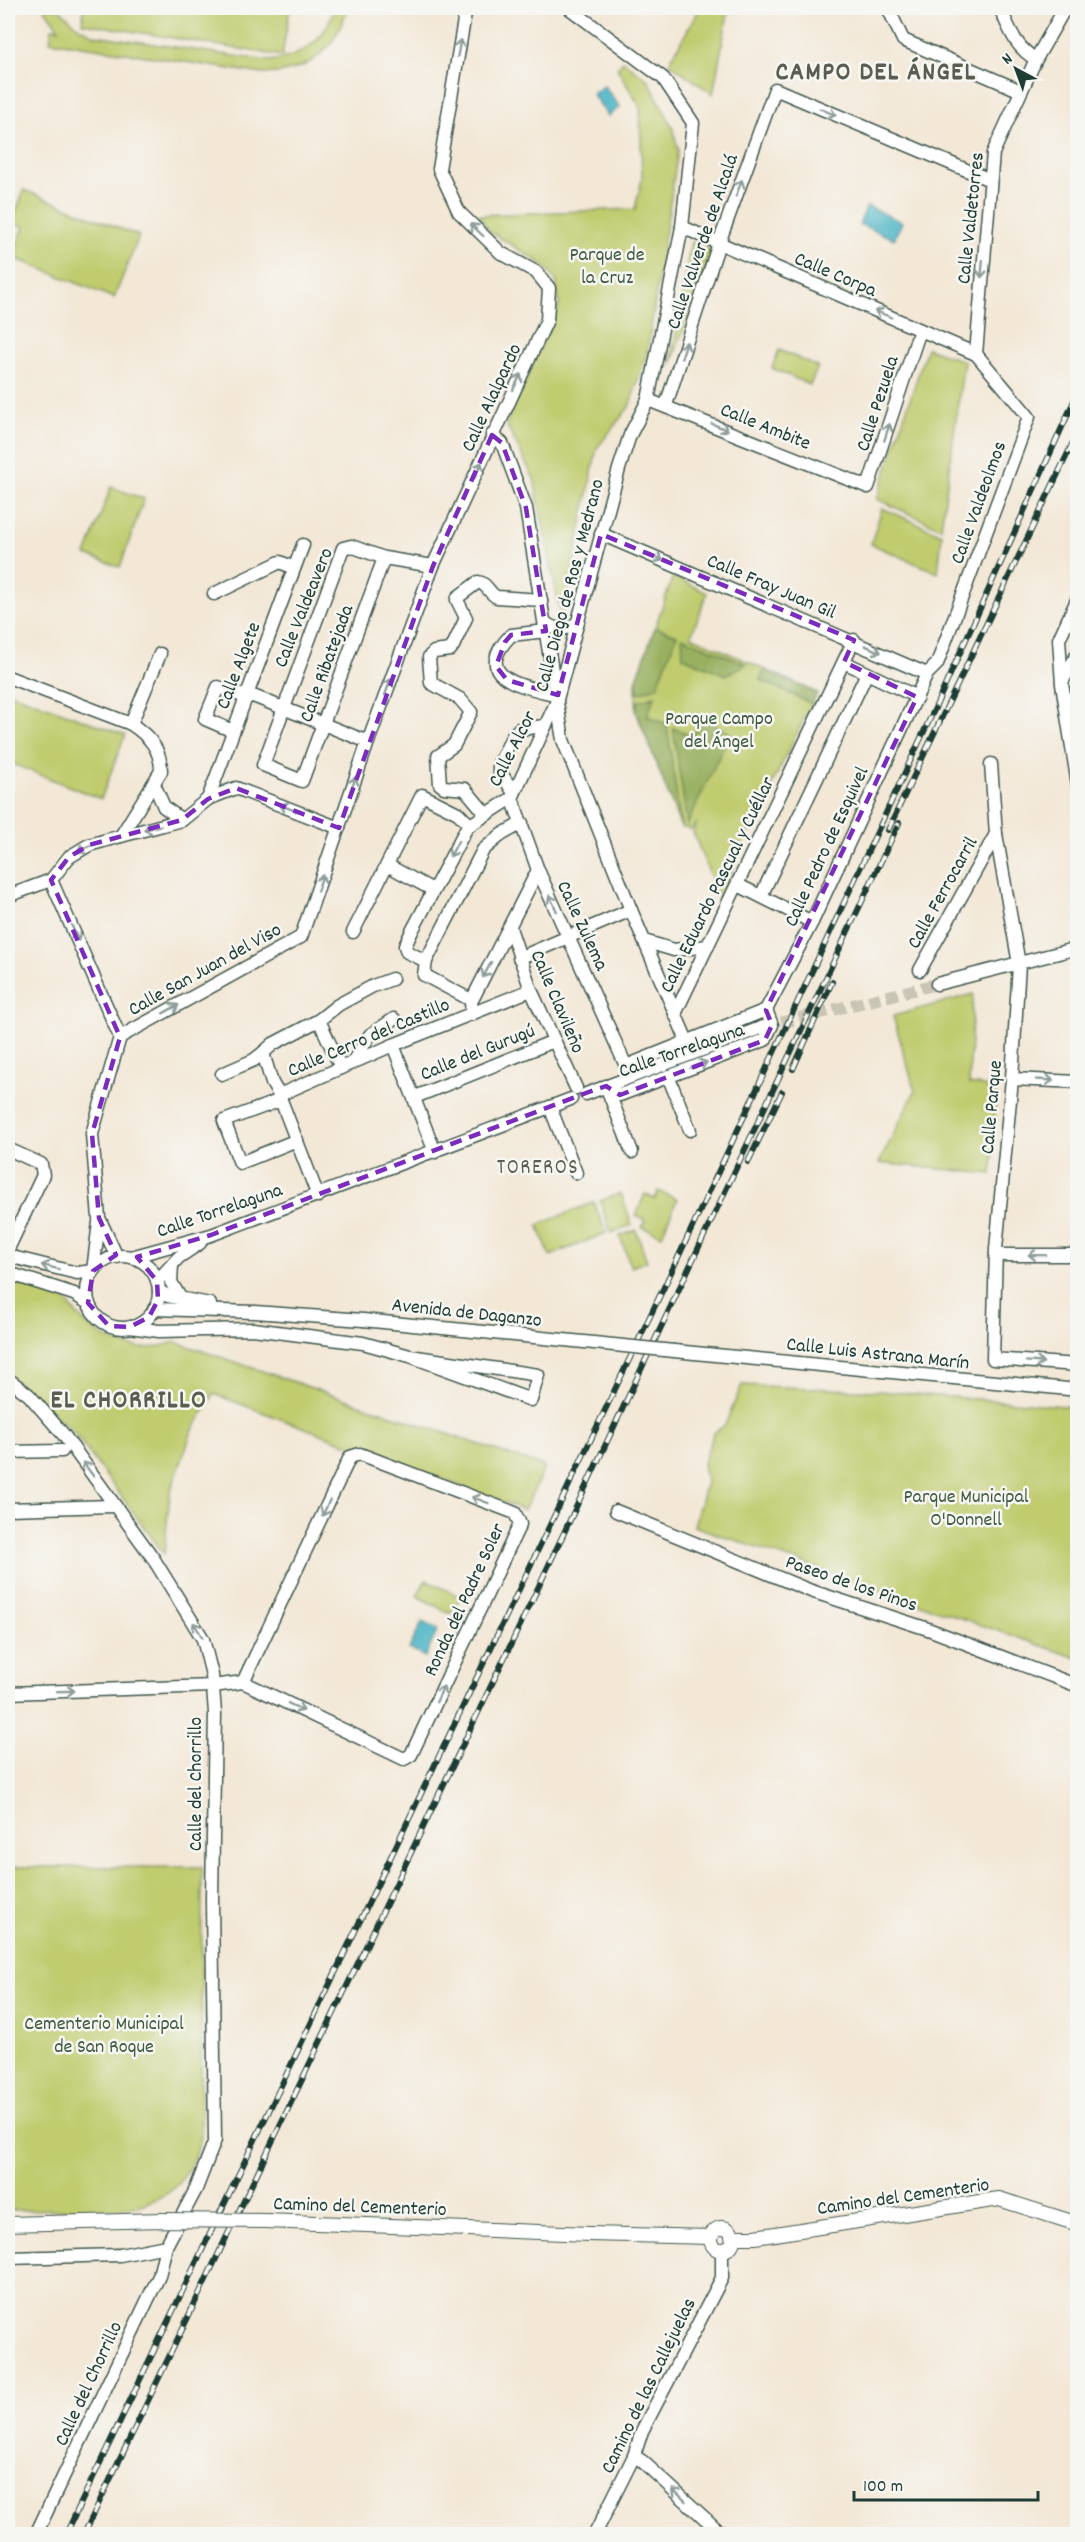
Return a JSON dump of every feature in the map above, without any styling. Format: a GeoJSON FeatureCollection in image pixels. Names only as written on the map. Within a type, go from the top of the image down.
{"type":"FeatureCollection","features":[{"type":"Feature","properties":{"kind":"street","name":"Calle Alalpardo"},"geometry":{"type":"LineString","coordinates":[[339,828],[433,566],[547,320],[549,288],[536,272],[501,253],[459,212],[439,169],[466,8]]}},
{"type":"Feature","properties":{"kind":"street","name":"Calle Diego de Ros y Medrano"},"geometry":{"type":"LineString","coordinates":[[569,8],[663,78],[693,123],[682,227],[648,400],[630,435],[555,699],[563,740],[631,910],[687,1041]]}},
{"type":"Feature","properties":{"kind":"street"},"geometry":{"type":"LineString","coordinates":[[888,8],[903,40],[1021,91]]}},
{"type":"Feature","properties":{"kind":"street"},"geometry":{"type":"LineString","coordinates":[[1000,8],[1013,36],[1025,54],[1036,59]]}},
{"type":"Feature","properties":{"kind":"street","name":"Calle Valdetorres"},"geometry":{"type":"LineString","coordinates":[[976,354],[993,153],[1036,59],[1065,8]]}},
{"type":"Feature","properties":{"kind":"street","name":"Calle Valverde de Alcalá"},"geometry":{"type":"LineString","coordinates":[[666,405],[719,243],[774,89],[990,180]]}},
{"type":"Feature","properties":{"kind":"street","name":"Calle Corpa"},"geometry":{"type":"LineString","coordinates":[[682,227],[976,354]]}},
{"type":"Feature","properties":{"kind":"street","name":"Calle Pezuela"},"geometry":{"type":"LineString","coordinates":[[868,487],[920,330]]}},
{"type":"Feature","properties":{"kind":"street","name":"Calle Valdeolmos"},"geometry":{"type":"LineString","coordinates":[[927,674],[937,664],[941,655],[1029,417],[976,354]]}},
{"type":"Feature","properties":{"kind":"street","name":"Calle Ambite"},"geometry":{"type":"LineString","coordinates":[[648,400],[666,405],[868,487]]}},
{"type":"Feature","properties":{"kind":"street"},"geometry":{"type":"LineString","coordinates":[[492,435],[502,443],[526,508],[545,626],[555,699],[516,684],[499,673],[496,666],[498,652],[511,635],[545,626],[570,628],[577,623]]}},
{"type":"Feature","properties":{"kind":"street","name":"Calle Fray Juan Gil"},"geometry":{"type":"LineString","coordinates":[[601,534],[854,640],[927,674]]}},
{"type":"Feature","properties":{"kind":"street","name":"Calle Algete"},"geometry":{"type":"LineString","coordinates":[[208,799],[303,545]]}},
{"type":"Feature","properties":{"kind":"street","name":"Calle Valdeavero"},"geometry":{"type":"LineString","coordinates":[[302,781],[262,765],[343,548],[351,546],[384,558],[433,566]]}},
{"type":"Feature","properties":{"kind":"street","name":"Calle Ribatejada"},"geometry":{"type":"LineString","coordinates":[[302,781],[384,558]]}},
{"type":"Feature","properties":{"kind":"street"},"geometry":{"type":"LineString","coordinates":[[214,594],[280,562],[294,568]]}},
{"type":"Feature","properties":{"kind":"street"},"geometry":{"type":"LineString","coordinates":[[486,814],[465,789],[444,787],[440,784],[438,756],[454,745],[471,712],[460,699],[431,683],[429,657],[434,652],[450,650],[453,646],[466,618],[457,600],[458,597],[478,582],[485,585],[497,597],[541,600]]}},
{"type":"Feature","properties":{"kind":"street"},"geometry":{"type":"LineString","coordinates":[[1077,598],[1059,639],[1062,684],[1077,785]]}},
{"type":"Feature","properties":{"kind":"street","name":"Calle Eduardo Pascual y Cuéllar"},"geometry":{"type":"LineString","coordinates":[[675,1014],[854,640]]}},
{"type":"Feature","properties":{"kind":"street"},"geometry":{"type":"LineString","coordinates":[[1062,684],[1077,653]]}},
{"type":"Feature","properties":{"kind":"street"},"geometry":{"type":"LineString","coordinates":[[132,724],[159,654]]}},
{"type":"Feature","properties":{"kind":"street"},"geometry":{"type":"LineString","coordinates":[[844,662],[916,697]]}},
{"type":"Feature","properties":{"kind":"street"},"geometry":{"type":"LineString","coordinates":[[761,896],[867,673]]}},
{"type":"Feature","properties":{"kind":"street","name":"Calle Pedro de Esquivel"},"geometry":{"type":"LineString","coordinates":[[766,1010],[812,922],[927,674]]}},
{"type":"Feature","properties":{"kind":"street"},"geometry":{"type":"LineString","coordinates":[[8,677],[132,724],[144,733],[156,747],[161,759],[161,771],[121,836]]}},
{"type":"Feature","properties":{"kind":"street"},"geometry":{"type":"LineString","coordinates":[[233,731],[205,719],[219,687],[246,698],[253,696],[368,742]]}},
{"type":"Feature","properties":{"kind":"street","name":"Calle Alcor"},"geometry":{"type":"LineString","coordinates":[[426,961],[407,951],[405,946],[462,835],[470,825],[513,795],[555,699]]}},
{"type":"Feature","properties":{"kind":"street","name":"Calle Zulema"},"geometry":{"type":"LineString","coordinates":[[545,726],[519,729],[513,735],[499,764],[499,770],[513,795],[538,870],[626,1065]]}},
{"type":"Feature","properties":{"kind":"street","name":"Calle Parque"},"geometry":{"type":"LineString","coordinates":[[991,764],[996,834],[1020,964],[996,1254],[993,1359]]}},
{"type":"Feature","properties":{"kind":"street"},"geometry":{"type":"LineString","coordinates":[[154,783],[164,807],[182,820]]}},
{"type":"Feature","properties":{"kind":"street"},"geometry":{"type":"LineString","coordinates":[[8,896],[51,880],[69,857],[89,845],[182,820],[208,799],[236,788],[339,828]]}},
{"type":"Feature","properties":{"kind":"street"},"geometry":{"type":"LineString","coordinates":[[353,932],[422,795],[458,813],[470,825]]}},
{"type":"Feature","properties":{"kind":"street"},"geometry":{"type":"LineString","coordinates":[[471,1000],[424,975],[426,961],[483,850],[501,835],[522,824]]}},
{"type":"Feature","properties":{"kind":"street","name":"Calle San Juan del Viso"},"geometry":{"type":"LineString","coordinates":[[120,1037],[301,938],[339,828]]}},
{"type":"Feature","properties":{"kind":"street","name":"Calle Ferrocarril"},"geometry":{"type":"LineString","coordinates":[[920,970],[996,834]]}},
{"type":"Feature","properties":{"kind":"street"},"geometry":{"type":"LineString","coordinates":[[387,865],[433,890]]}},
{"type":"Feature","properties":{"kind":"street","name":"Calle Cerro del Castillo"},"geometry":{"type":"LineString","coordinates":[[471,1014],[471,1000],[538,870]]}},
{"type":"Feature","properties":{"kind":"street"},"geometry":{"type":"LineString","coordinates":[[51,880],[120,1037],[92,1131],[99,1218],[93,1271],[87,1287],[88,1303]]}},
{"type":"Feature","properties":{"kind":"street"},"geometry":{"type":"LineString","coordinates":[[738,885],[812,922]]}},
{"type":"Feature","properties":{"kind":"street"},"geometry":{"type":"LineString","coordinates":[[519,958],[631,910]]}},
{"type":"Feature","properties":{"kind":"street","name":"Calle Clavileño"},"geometry":{"type":"LineString","coordinates":[[510,928],[531,990],[578,1094]]}},
{"type":"Feature","properties":{"kind":"street"},"geometry":{"type":"LineString","coordinates":[[644,941],[674,950],[708,946]]}},
{"type":"Feature","properties":{"kind":"street"},"geometry":{"type":"LineString","coordinates":[[937,984],[1077,948]]}},
{"type":"Feature","properties":{"kind":"street"},"geometry":{"type":"LineString","coordinates":[[222,1074],[254,1060],[273,1044],[319,1020],[338,1005],[373,986],[392,979]]}},
{"type":"Feature","properties":{"kind":"street","name":"Calle Cerro del Castillo"},"geometry":{"type":"LineString","coordinates":[[297,1140],[240,1163],[224,1121],[393,1045],[531,990]]}},
{"type":"Feature","properties":{"kind":"street","name":"Calle Torrelaguna"},"geometry":{"type":"LineString","coordinates":[[606,1086],[620,1095],[765,1040],[772,1025],[766,1010],[626,1065]]}},
{"type":"Feature","properties":{"kind":"street"},"geometry":{"type":"LineString","coordinates":[[319,1020],[347,1065],[370,1035],[394,1019]]}},
{"type":"Feature","properties":{"kind":"street","name":"Calle Torrelaguna"},"geometry":{"type":"LineString","coordinates":[[132,1257],[211,1235],[318,1196],[550,1107],[578,1094],[606,1086],[763,1027]]}},
{"type":"Feature","properties":{"kind":"street","name":"Calle del Gurugú"},"geometry":{"type":"LineString","coordinates":[[415,1097],[554,1041]]}},
{"type":"Feature","properties":{"kind":"street"},"geometry":{"type":"LineString","coordinates":[[393,1045],[435,1152]]}},
{"type":"Feature","properties":{"kind":"street"},"geometry":{"type":"LineString","coordinates":[[263,1053],[272,1083],[280,1097],[318,1196]]}},
{"type":"Feature","properties":{"kind":"street"},"geometry":{"type":"LineString","coordinates":[[668,1076],[690,1130]]}},
{"type":"Feature","properties":{"kind":"street"},"geometry":{"type":"LineString","coordinates":[[1012,1079],[1077,1082]]}},
{"type":"Feature","properties":{"kind":"street"},"geometry":{"type":"LineString","coordinates":[[606,1086],[632,1152]]}},
{"type":"Feature","properties":{"kind":"street"},"geometry":{"type":"LineString","coordinates":[[550,1107],[576,1173]]}},
{"type":"Feature","properties":{"kind":"street"},"geometry":{"type":"LineString","coordinates":[[8,1149],[41,1164],[43,1175],[8,1249]]}},
{"type":"Feature","properties":{"kind":"street"},"geometry":{"type":"LineString","coordinates":[[99,1218],[117,1257]]}},
{"type":"Feature","properties":{"kind":"street"},"geometry":{"type":"LineString","coordinates":[[130,1328],[148,1317],[154,1309],[158,1286],[172,1265],[179,1257],[211,1235]]}},
{"type":"Feature","properties":{"kind":"street"},"geometry":{"type":"LineString","coordinates":[[996,1254],[1077,1256]]}},
{"type":"Feature","properties":{"kind":"street"},"geometry":{"type":"LineString","coordinates":[[8,1256],[77,1274],[93,1271],[108,1260],[117,1257],[132,1257],[152,1271],[158,1286]]}},
{"type":"Feature","properties":{"kind":"street"},"geometry":{"type":"LineString","coordinates":[[172,1265],[171,1282],[180,1305],[176,1331]]}},
{"type":"Feature","properties":{"kind":"street"},"geometry":{"type":"LineString","coordinates":[[8,1274],[74,1294],[88,1303],[100,1320],[109,1326],[176,1331],[254,1329],[363,1343],[410,1356],[531,1400],[538,1375],[410,1356]]}},
{"type":"Feature","properties":{"kind":"street","name":"Avenida de Daganzo"},"geometry":{"type":"LineString","coordinates":[[158,1286],[180,1305]]}},
{"type":"Feature","properties":{"kind":"street","name":"Avenida de Daganzo"},"geometry":{"type":"LineString","coordinates":[[154,1309],[180,1305],[363,1320],[674,1352]]}},
{"type":"Feature","properties":{"kind":"street","name":"Calle Luis Astrana Marín"},"geometry":{"type":"LineString","coordinates":[[674,1352],[1077,1390]]}},
{"type":"Feature","properties":{"kind":"street","name":"Calle Luis Astrana Marín"},"geometry":{"type":"LineString","coordinates":[[993,1359],[1077,1365]]}},
{"type":"Feature","properties":{"kind":"street","name":"Calle del Chorrillo"},"geometry":{"type":"LineString","coordinates":[[8,1379],[29,1395],[63,1434],[113,1506],[153,1558],[203,1639],[213,1686],[215,1713],[212,1900],[215,2140],[196,2189],[166,2246],[159,2276],[36,2535]]}},
{"type":"Feature","properties":{"kind":"street"},"geometry":{"type":"LineString","coordinates":[[8,1452],[62,1451]]}},
{"type":"Feature","properties":{"kind":"street","name":"Ronda del Padre Soler"},"geometry":{"type":"LineString","coordinates":[[360,1454],[515,1513],[520,1524],[411,1755],[404,1759],[243,1682],[350,1457],[360,1454]]}},
{"type":"Feature","properties":{"kind":"street"},"geometry":{"type":"LineString","coordinates":[[8,1509],[113,1506]]}},
{"type":"Feature","properties":{"kind":"street","name":"Paseo de los Pinos"},"geometry":{"type":"LineString","coordinates":[[616,1511],[811,1592],[928,1629],[1077,1686]]}},
{"type":"Feature","properties":{"kind":"street"},"geometry":{"type":"LineString","coordinates":[[8,1693],[213,1686],[243,1682]]}},
{"type":"Feature","properties":{"kind":"street","name":"Camino del Cementerio"},"geometry":{"type":"LineString","coordinates":[[732,2237],[755,2237],[999,2199],[1077,2224]]}},
{"type":"Feature","properties":{"kind":"street","name":"Camino del Cementerio"},"geometry":{"type":"LineString","coordinates":[[8,2224],[266,2220],[711,2237]]}},
{"type":"Feature","properties":{"kind":"street"},"geometry":{"type":"LineString","coordinates":[[722,2229],[730,2233],[732,2237],[731,2244],[722,2250],[712,2245],[711,2237],[722,2229]]}},
{"type":"Feature","properties":{"kind":"street"},"geometry":{"type":"LineString","coordinates":[[8,2258],[120,2255],[166,2246]]}},
{"type":"Feature","properties":{"kind":"street","name":"Camino de las Callejuelas"},"geometry":{"type":"LineString","coordinates":[[596,2535],[634,2456],[642,2431],[722,2278],[722,2250]]}},
{"type":"Feature","properties":{"kind":"street"},"geometry":{"type":"LineString","coordinates":[[634,2456],[722,2535]]}},
{"type":"Feature","properties":{"kind":"highlighted area"},"geometry":{"type":"Polygon","coordinates":[[[492,435],[502,443],[526,508],[546,631],[511,635],[505,642],[496,666],[507,680],[558,695],[601,534],[854,640],[844,662],[917,697],[766,1010],[772,1025],[765,1040],[620,1095],[606,1086],[211,1235],[137,1257],[157,1281],[158,1300],[149,1317],[130,1327],[109,1326],[88,1303],[93,1271],[116,1255],[99,1218],[92,1134],[120,1037],[51,880],[69,857],[89,845],[182,820],[208,799],[236,788],[339,828],[433,566],[492,435]]]}},
{"type":"Feature","properties":{"kind":"green space"},"geometry":{"type":"Polygon","coordinates":[[[44,8],[58,8],[80,28],[95,35],[268,61],[291,56],[310,46],[325,30],[334,8],[347,8],[336,36],[318,56],[294,69],[263,74],[50,41],[52,28],[59,29],[44,8]]]}},
{"type":"Feature","properties":{"kind":"green space"},"geometry":{"type":"Polygon","coordinates":[[[84,8],[290,8],[282,56],[82,23],[84,8]]]}},
{"type":"Feature","properties":{"kind":"green space"},"geometry":{"type":"Polygon","coordinates":[[[700,8],[729,8],[713,94],[669,63],[700,8]]]}},
{"type":"Feature","properties":{"kind":"green space","name":"Parque de la Cruz"},"geometry":{"type":"Polygon","coordinates":[[[623,61],[648,80],[673,128],[678,150],[647,354],[629,407],[597,448],[564,611],[560,612],[534,479],[506,424],[559,306],[556,280],[542,264],[489,231],[479,215],[635,209],[642,179],[640,107],[617,68],[623,61]]]}},
{"type":"Feature","properties":{"kind":"green space"},"geometry":{"type":"Polygon","coordinates":[[[24,190],[139,236],[114,298],[12,257],[24,227],[12,222],[24,190]]]}},
{"type":"Feature","properties":{"kind":"green space"},"geometry":{"type":"Polygon","coordinates":[[[691,242],[708,248],[711,253],[670,367],[691,242]]]}},
{"type":"Feature","properties":{"kind":"green space"},"geometry":{"type":"Polygon","coordinates":[[[927,348],[964,361],[941,528],[877,499],[927,348]]]}},
{"type":"Feature","properties":{"kind":"green space"},"geometry":{"type":"Polygon","coordinates":[[[779,350],[818,367],[810,385],[772,368],[779,350]]]}},
{"type":"Feature","properties":{"kind":"green space"},"geometry":{"type":"Polygon","coordinates":[[[111,487],[144,499],[120,567],[86,555],[111,487]]]}},
{"type":"Feature","properties":{"kind":"green space"},"geometry":{"type":"Polygon","coordinates":[[[882,508],[942,534],[938,573],[871,544],[882,508]]]}},
{"type":"Feature","properties":{"kind":"green space","name":"Parque Campo del Ángel"},"geometry":{"type":"Polygon","coordinates":[[[673,576],[707,593],[691,636],[817,693],[744,841],[720,900],[693,832],[697,823],[691,830],[681,827],[636,711],[636,682],[673,576]]]}},
{"type":"Feature","properties":{"kind":"green space"},"geometry":{"type":"Polygon","coordinates":[[[655,627],[677,635],[657,687],[638,693],[636,682],[655,627]]]}},
{"type":"Feature","properties":{"kind":"green space"},"geometry":{"type":"Polygon","coordinates":[[[682,637],[746,664],[726,675],[683,657],[682,637]]]}},
{"type":"Feature","properties":{"kind":"green space"},"geometry":{"type":"Polygon","coordinates":[[[765,670],[817,693],[812,704],[760,680],[765,670]]]}},
{"type":"Feature","properties":{"kind":"green space"},"geometry":{"type":"Polygon","coordinates":[[[8,692],[125,735],[101,799],[8,762],[8,692]]]}},
{"type":"Feature","properties":{"kind":"green space"},"geometry":{"type":"Polygon","coordinates":[[[655,696],[647,716],[667,724],[681,827],[636,711],[638,701],[655,696]]]}},
{"type":"Feature","properties":{"kind":"green space"},"geometry":{"type":"Polygon","coordinates":[[[702,719],[730,733],[687,825],[673,728],[693,736],[702,719]]]}},
{"type":"Feature","properties":{"kind":"green space"},"geometry":{"type":"Polygon","coordinates":[[[973,994],[969,1084],[996,1088],[992,1174],[879,1163],[915,1091],[893,1016],[973,994]]]}},
{"type":"Feature","properties":{"kind":"green space"},"geometry":{"type":"Polygon","coordinates":[[[658,1191],[677,1199],[662,1235],[642,1227],[645,1220],[636,1216],[645,1194],[655,1199],[658,1191]]]}},
{"type":"Feature","properties":{"kind":"green space"},"geometry":{"type":"Polygon","coordinates":[[[621,1193],[632,1225],[611,1233],[600,1201],[621,1193]]]}},
{"type":"Feature","properties":{"kind":"green space"},"geometry":{"type":"Polygon","coordinates":[[[594,1202],[606,1233],[550,1256],[538,1225],[594,1202]]]}},
{"type":"Feature","properties":{"kind":"green space"},"geometry":{"type":"Polygon","coordinates":[[[636,1230],[647,1261],[631,1267],[620,1236],[636,1230]]]}},
{"type":"Feature","properties":{"kind":"green space"},"geometry":{"type":"Polygon","coordinates":[[[8,1281],[64,1297],[87,1325],[108,1339],[119,1343],[131,1347],[147,1348],[176,1342],[545,1467],[524,1510],[214,1394],[192,1431],[170,1493],[164,1554],[72,1430],[8,1375],[8,1281]]]}},
{"type":"Feature","properties":{"kind":"green space","name":"Parque Municipal O'Donnell"},"geometry":{"type":"Polygon","coordinates":[[[742,1385],[878,1391],[1077,1407],[1077,1658],[694,1526],[706,1482],[703,1463],[714,1433],[725,1425],[742,1385]]]}},
{"type":"Feature","properties":{"kind":"green space"},"geometry":{"type":"Polygon","coordinates":[[[426,1580],[461,1597],[451,1614],[417,1596],[426,1580]]]}},
{"type":"Feature","properties":{"kind":"green space","name":"Cementerio Municipal de San Roque"},"geometry":{"type":"Polygon","coordinates":[[[8,1867],[202,1867],[201,2137],[196,2153],[183,2178],[174,2188],[150,2202],[120,2209],[8,2210],[8,1867]]]}},
{"type":"Feature","properties":{"kind":"water"},"geometry":{"type":"Polygon","coordinates":[[[604,86],[620,107],[608,116],[592,94],[604,86]]]}},
{"type":"Feature","properties":{"kind":"water"},"geometry":{"type":"Polygon","coordinates":[[[867,206],[902,222],[894,239],[859,224],[867,206]]]}},
{"type":"Feature","properties":{"kind":"water"},"geometry":{"type":"Polygon","coordinates":[[[422,1622],[438,1629],[425,1657],[409,1649],[422,1622]]]}},
{"type":"Feature","properties":{"kind":"tunnel"},"geometry":{"type":"LineString","coordinates":[[764,1027],[937,984]]}},
{"type":"Feature","properties":{"kind":"railway"},"geometry":{"type":"LineString","coordinates":[[66,2534],[676,1262],[935,708],[1078,392]]}},
{"type":"Feature","properties":{"kind":"railway"},"geometry":{"type":"LineString","coordinates":[[888,830],[1078,432]]}},
{"type":"Feature","properties":{"kind":"railway"},"geometry":{"type":"LineString","coordinates":[[84,2534],[536,1592],[899,823]]}},
{"type":"Feature","properties":{"kind":"railway"},"geometry":{"type":"LineString","coordinates":[[793,1069],[832,982]]}},
{"type":"Feature","properties":{"kind":"railway"},"geometry":{"type":"LineString","coordinates":[[748,1162],[782,1092]]}},
{"type":"Feature","properties":{"kind":"district","name":"CAMPO DEL ÁNGEL"},"geometry":{"type":"Point","coordinates":[876,70]}},
{"type":"Feature","properties":{"kind":"district","name":"TOREROS"},"geometry":{"type":"Point","coordinates":[538,1166]}},
{"type":"Feature","properties":{"kind":"district","name":"EL CHORRILLO"},"geometry":{"type":"Point","coordinates":[129,1398]}}]}
